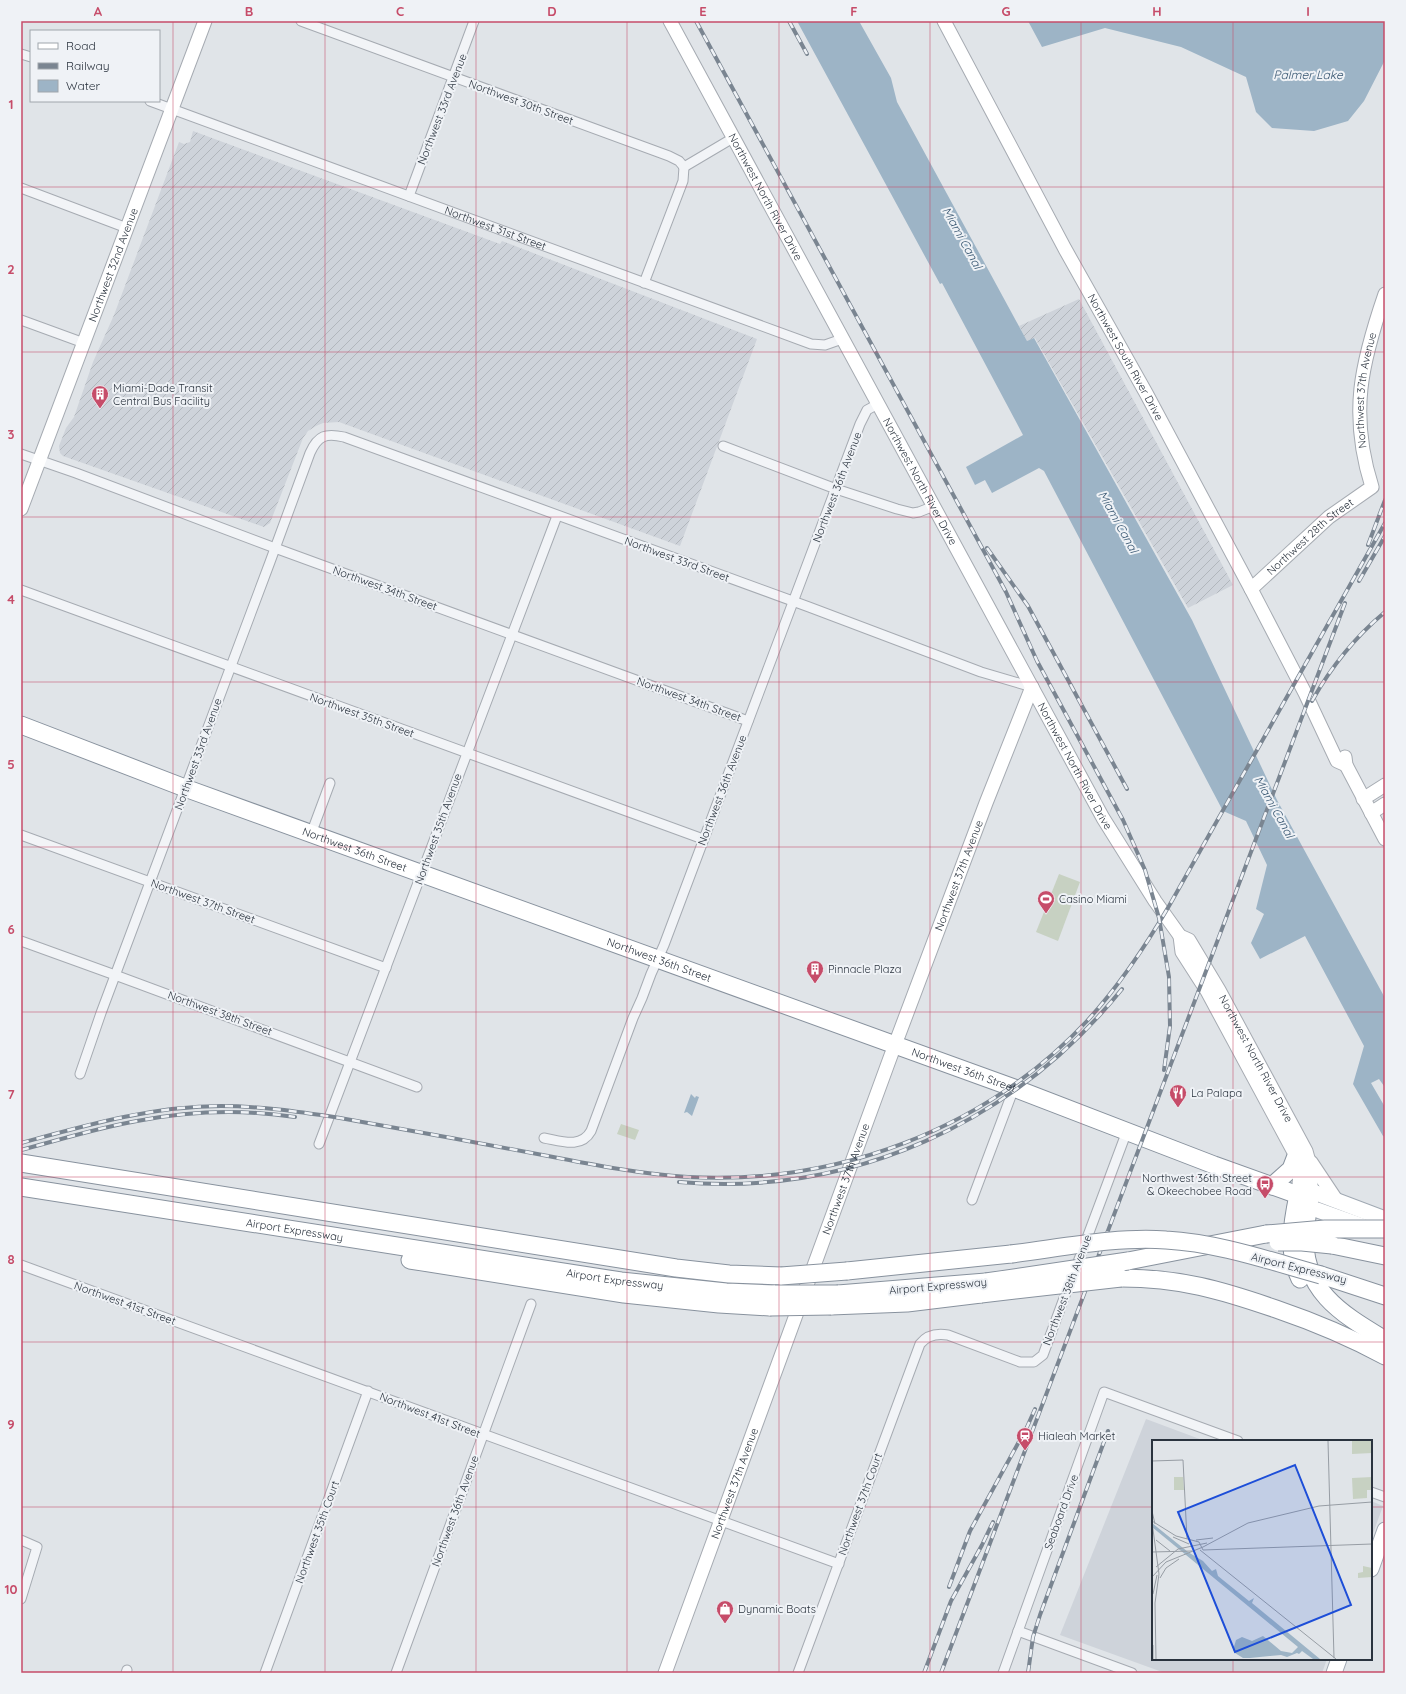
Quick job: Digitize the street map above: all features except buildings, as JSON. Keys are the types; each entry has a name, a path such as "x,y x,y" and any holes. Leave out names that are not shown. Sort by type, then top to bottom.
{"highway":[{"name":"Northwest 36th Street","path":"21,725 185,788 1014,1088 1206,1162 1306,1198"},
{"path":"1272,1186 1302,1158"},
{"name":"Airport Expressway","path":"21,1163 676,1268 729,1274 782,1276 1011,1254 1133,1240 1166,1240 1212,1245 1384,1292"},
{"name":"Airport Expressway","path":"21,1187 621,1281 726,1292 773,1300 835,1300 983,1288 1236,1241 1325,1229 1385,1229"},
{"path":"1306,1198 1305,1246 1309,1268 1315,1282 1328,1300 1340,1311 1385,1340"},
{"path":"1306,1198 1291,1240 1295,1264 1304,1286 1320,1305 1385,1350"},
{"path":"1266,1238 1332,1245 1385,1256"},
{"path":"983,1288 1122,1278 1177,1281 1217,1290 1326,1327 1385,1356"}],"main road":[{"name":"Northwest 36th Street","path":"1306,1198 1337,1201 1385,1219"},
{"name":"Northwest 36th Street","path":"1306,1198 1385,1235"},
{"path":"1372,1566 1385,1530"},
{"path":"1334,1673 1339,1660"}],"street":[{"name":"Northwest 32nd Avenue","path":"21,509 205,21"},
{"name":"Northwest 30th Street","path":"301,21 669,156 679,161 684,167"},
{"name":"Northwest 33rd Avenue","path":"409,196 474,21"},
{"name":"Northwest North River Drive","path":"670,21 1103,818 1142,881 1180,936 1182,952 1262,1083 1302,1158 1300,1173 1306,1198"},
{"name":"Northwest South River Drive","path":"944,21 1065,249 1146,393 1251,589 1306,693 1337,761 1346,765 1385,839"},
{"name":"Northwest 31st Street","path":"153,102 811,344 825,345 842,339"},
{"path":"644,283 683,181 684,167 733,138"},
{"path":"21,188 127,228"},
{"name":"Northwest 37th Avenue","path":"1372,487 1366,467 1362,440 1359,395 1365,357 1385,294"},
{"path":"21,320 84,343"},
{"name":"Northwest 36th Avenue","path":"544,1138 578,1143 586,1139 591,1131 864,417 867,410 878,404"},
{"name":"Northwest 33rd Avenue","path":"80,1074 310,453 314,444 321,437"},
{"name":"Northwest 33rd Street","path":"321,437 344,437 981,672 1032,687"},
{"path":"723,446 836,489 905,512 919,512 934,506"},
{"name":"Northwest 34th Street","path":"21,454 748,721"},
{"name":"Northwest 28th Street","path":"1251,589 1329,517 1372,487"},
{"name":"Northwest 35th Avenue","path":"319,1144 557,516"},
{"name":"Northwest 35th Street","path":"21,590 703,839"},
{"name":"Northwest 37th Avenue","path":"665,1673 895,1045 986,803 1032,687"},
{"path":"311,834 330,783"},
{"path":"1363,799 1385,785"},
{"path":"1371,813 1385,804"},
{"name":"Northwest 37th Street","path":"21,835 386,968"},
{"name":"Northwest 38th Street","path":"21,941 418,1087"},
{"path":"972,1200 1014,1088"},
{"name":"Northwest 38th Avenue","path":"926,1338 935,1334 948,1335 1020,1362 1034,1362 1043,1355 1127,1131"},
{"path":"1302,1158 1318,1170 1328,1189 1337,1201"},
{"name":"Northwest 41st Street","path":"21,1265 838,1564"},
{"name":"Northwest 36th Avenue","path":"396,1673 531,1304"},
{"name":"Northwest 37th Court","path":"798,1673 915,1354 920,1344 926,1338"},
{"name":"Northwest 35th Court","path":"265,1673 368,1391"},
{"name":"Seaboard Drive","path":"1003,1673 1104,1392 1235,1440"},
{"path":"1372,1492 1385,1497"},
{"path":"21,1540 37,1547 21,1599"},
{"path":"1018,1631 1131,1673"}],"shaded area":[{"name":"Miami-Dade Transit Central Bus Facility","path":"193,131 500,244 502,241 757,339 680,546 339,422 323,423 316,426 308,431 303,438 270,523 264,527 63,456 60,453 59,446 66,428 74,417 93,362 114,315 179,142 184,144 190,142"},
{"path":"1079,299 1233,585 1188,608 1035,338 1027,341 1019,326"},
{"path":"1146,1419 1202,1440 1152,1440 1152,1660 1327,1660 1322,1673 1165,1673 1060,1635"},
{"path":"1372,1501 1383,1506 1372,1536"}],"green space":[{"path":"1059,874 1080,882 1058,941 1036,932"},
{"path":"621,1124 639,1130 635,1140 617,1134"}],"water":[{"name":"Miami Canal","path":"797,21 859,21 891,78 897,102 1027,341 1034,338 1192,620 1277,800 1385,998 1385,1085 1384,1086 1379,1079 1371,1083 1385,1107 1385,1137 1353,1084 1364,1046 1305,936 1260,959 1251,943 1264,914 1256,909 1267,865 1246,821 1223,811 1044,471 1039,468 992,493 985,480 975,485 966,467 1023,435 942,283 940,284"},
{"name":"Palmer Lake","path":"1028,21 1385,21 1385,60 1364,101 1348,121 1314,131 1272,128 1256,112 1246,77 1181,47 1105,28 1042,47"},
{"path":"691,1094 695,1098 696,1096 699,1097 692,1116 687,1112 684,1113"}],"railway":[{"path":"696,21 1006,592 1037,661 1123,820 1145,870 1159,918 1169,977 1170,1026 1164,1070"},
{"path":"789,21 807,54"},
{"path":"1368,545 1385,500"},
{"path":"21,1143 95,1123 145,1113 170,1109 221,1106 251,1107 340,1118 583,1163 670,1176 688,1177 743,1177 798,1171 852,1160 905,1143 955,1120 1002,1092 1047,1059 1087,1021 1110,994 1131,966 1169,906 1385,523"},
{"path":"1359,581 1385,536"},
{"path":"987,548 1028,606 1127,789"},
{"path":"941,1673 1345,603"},
{"path":"1312,701 1319,688 1344,653 1385,612"},
{"path":"679,1182 743,1184 806,1177 867,1163 925,1141 980,1113 1032,1078 1079,1036 1122,989"},
{"path":"21,1150 107,1127 176,1115 235,1112 275,1114 295,1117"},
{"path":"949,1587 970,1531 1027,1427 1035,1409"},
{"path":"1028,1673 1033,1637 1040,1615 1108,1431"},
{"path":"924,1673 951,1601 993,1522"}],"place":[{"name":"Miami-Dade Transit Central Bus Facility","path":"100,409"},
{"name":"Casino Miami","path":"1046,914"},
{"name":"Pinnacle Plaza","path":"815,984"},
{"name":"La Palapa","path":"1178,1108"},
{"name":"Northwest 36th Street & Okeechobee Road","path":"1265,1199"},
{"name":"Hialeah Market","path":"1025,1451"},
{"name":"Dynamic Boats","path":"725,1624"}]}
